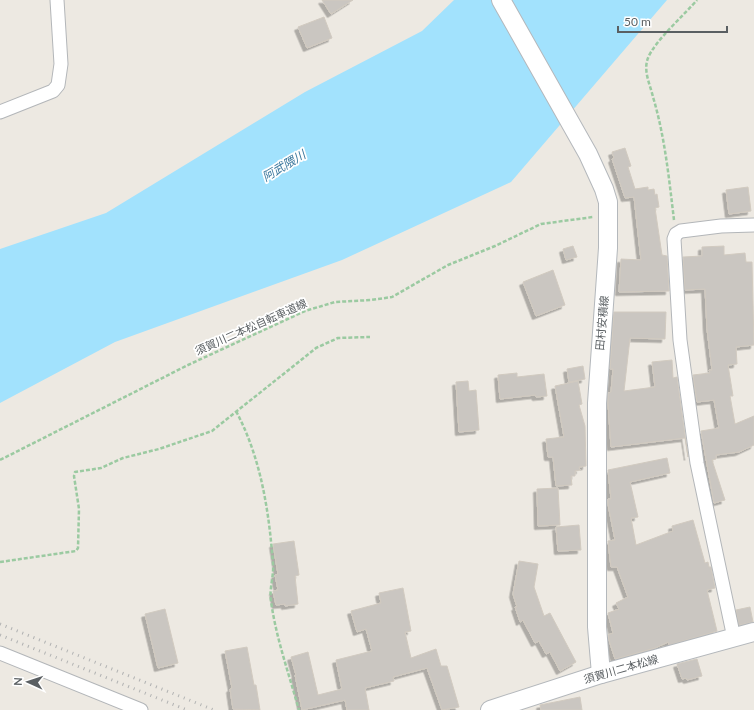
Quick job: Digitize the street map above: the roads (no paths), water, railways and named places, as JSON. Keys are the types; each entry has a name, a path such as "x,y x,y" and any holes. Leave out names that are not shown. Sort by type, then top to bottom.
{"main road":[{"name":"田村安積線","path":"501,0 576,131 604,189 609,214 608,248 596,404 597,627 601,674"},
{"name":"須賀川二本松線","path":"490,710 601,674 754,632"}],"street":[{"path":"0,112 53,91 58,85 61,64 57,0"},
{"path":"734,638 697,463 680,340 674,246 676,234 681,231 720,226 754,226"},
{"path":"0,652 141,710"}],"water":[{"name":"阿武隈川","path":"454,0 667,0 511,182 342,260 115,342 0,403 0,249 106,213 305,92 422,31"}],"railway":[{"path":"0,624 214,710"},
{"path":"0,635 187,710"}]}
